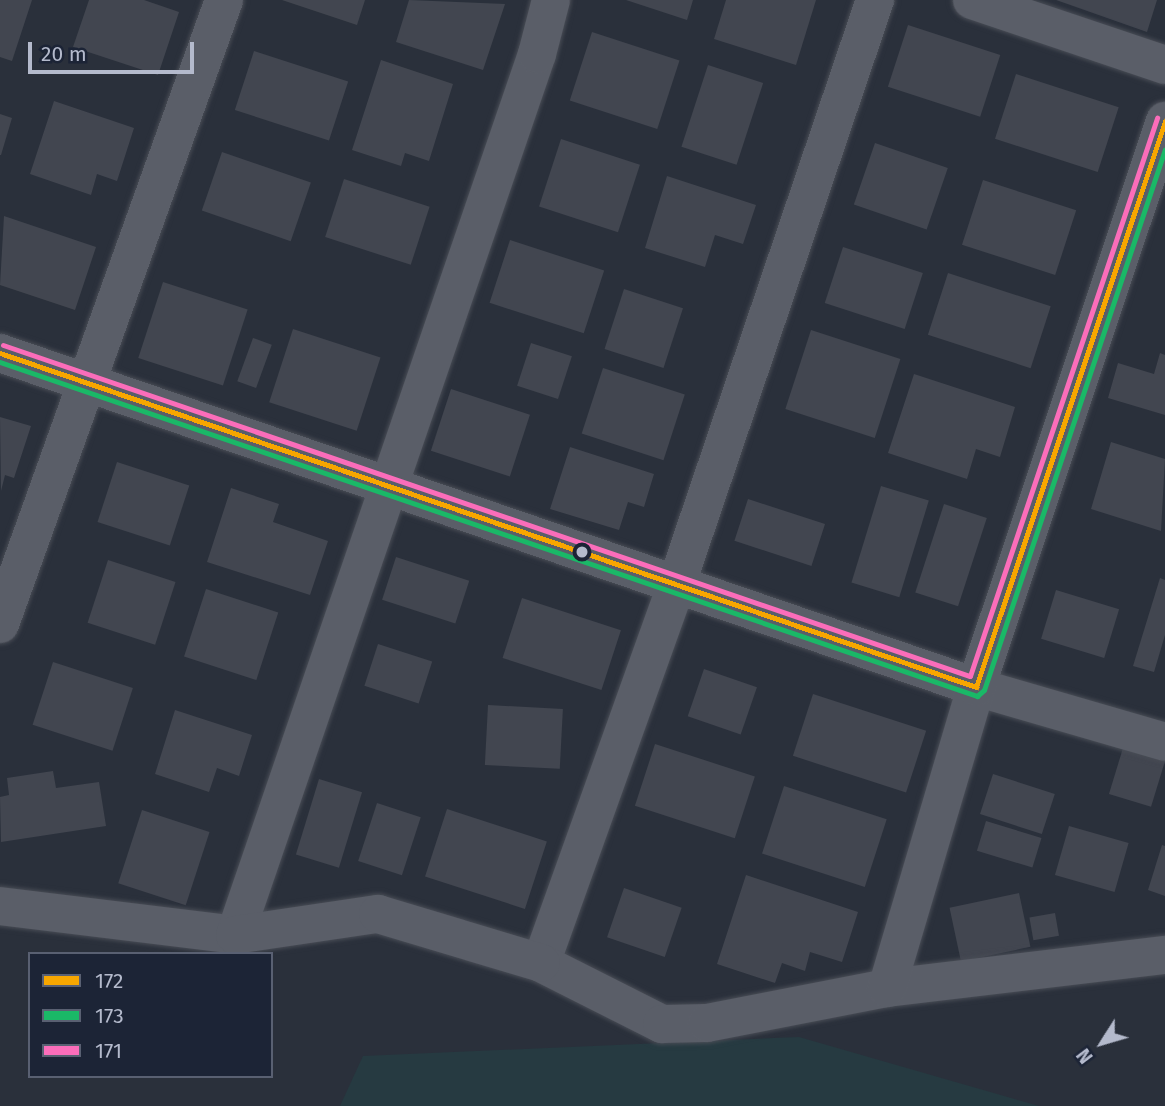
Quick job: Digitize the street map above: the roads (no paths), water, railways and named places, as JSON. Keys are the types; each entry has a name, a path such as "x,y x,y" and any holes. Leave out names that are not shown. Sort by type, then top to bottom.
{"street":[{"path":"0,624 224,0"},
{"path":"235,935 537,54 551,0"},
{"path":"541,962 676,586 875,0"},
{"path":"972,0 1165,65"},
{"path":"887,988 976,687 1165,121"},
{"path":"0,353 976,687 1165,742"},
{"path":"0,906 235,935 378,914 541,962 662,1024 706,1023 887,988 1165,955"}]}
